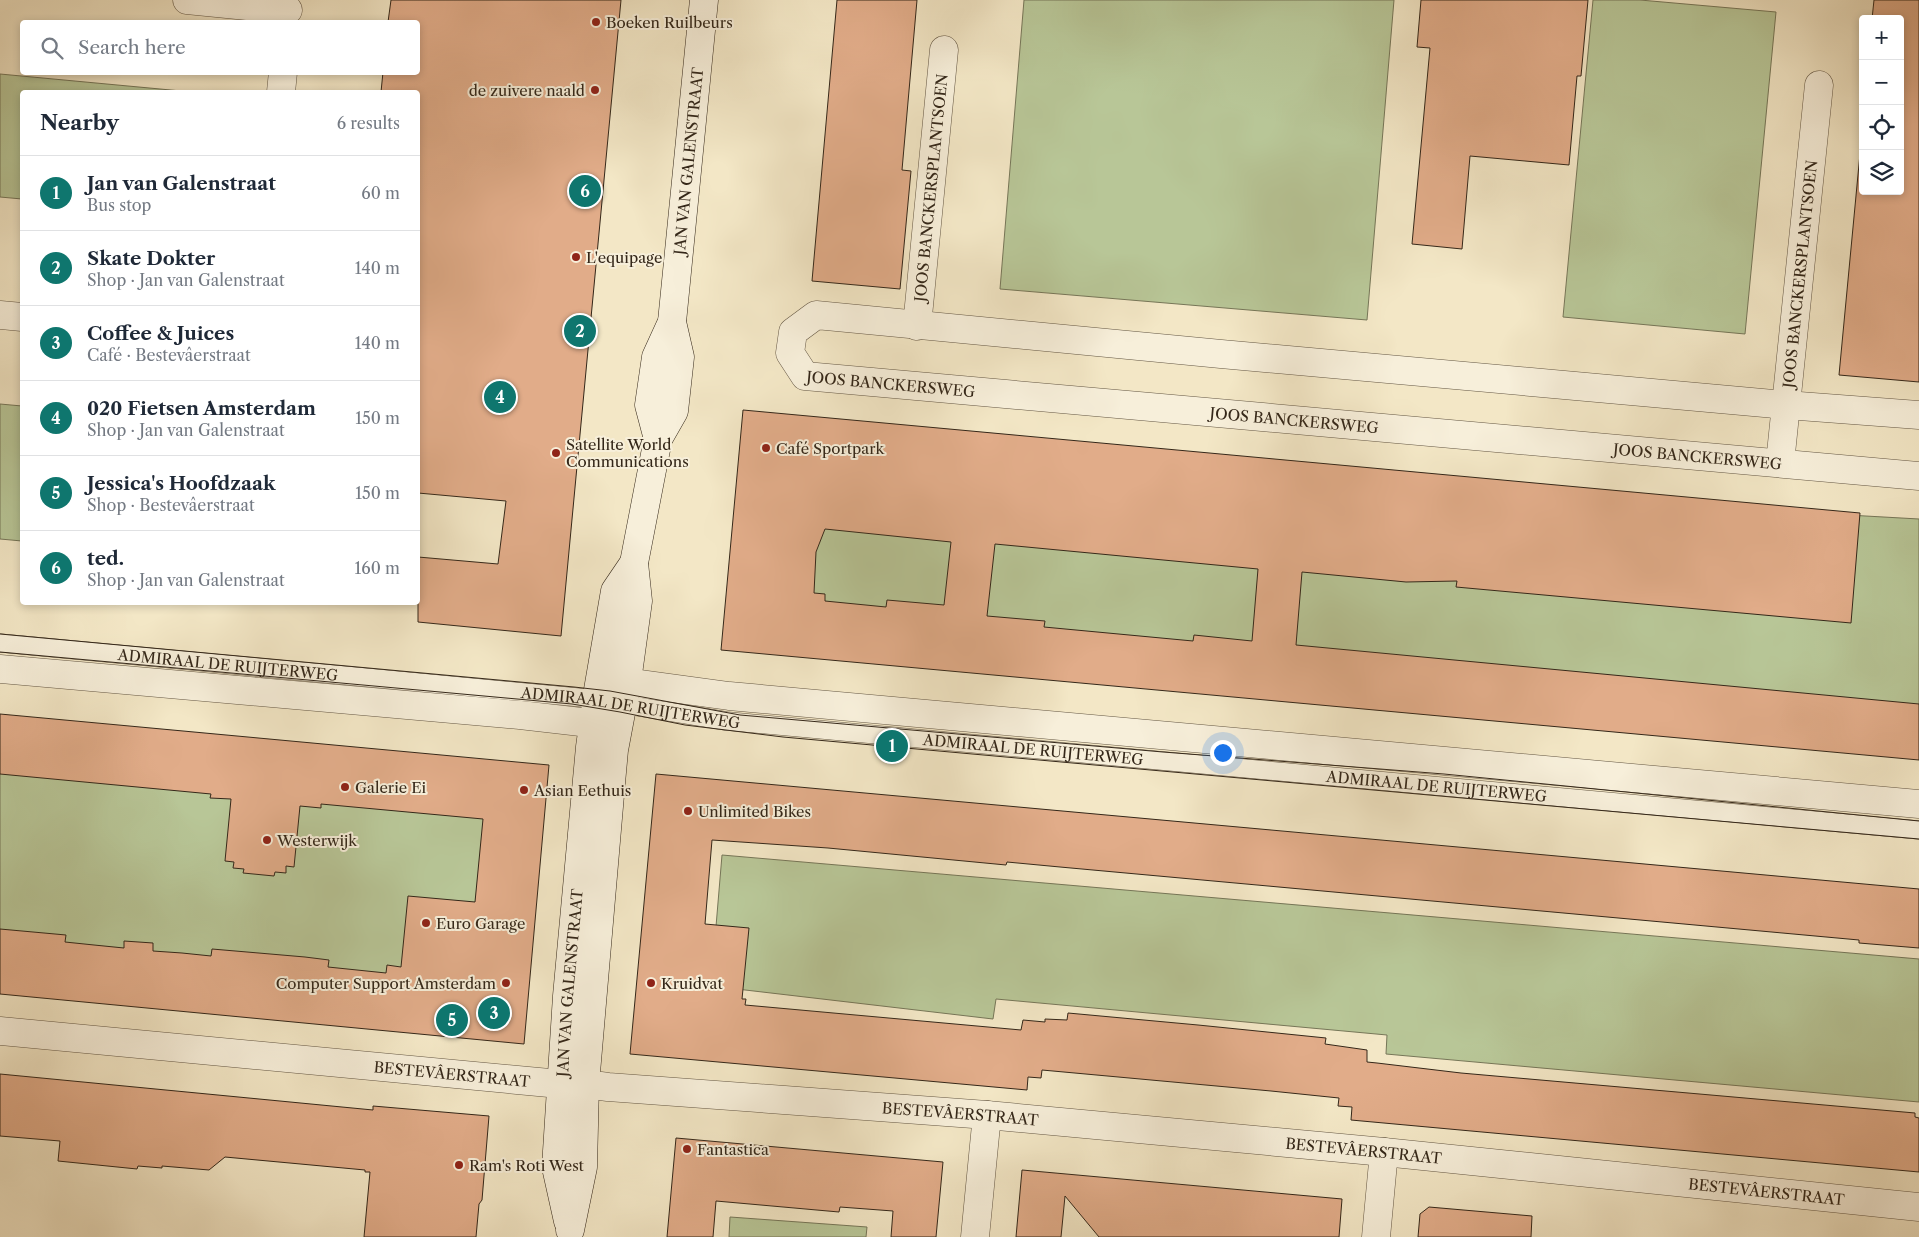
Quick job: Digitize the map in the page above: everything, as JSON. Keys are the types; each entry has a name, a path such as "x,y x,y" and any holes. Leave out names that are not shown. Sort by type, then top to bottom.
{"street":[{"path":"187,0 288,11"},
{"name":"JAN VAN GALENSTRAAT","path":"570,1234 583,1167 573,1084 609,806 609,702 638,601 634,563 658,439 649,405 656,357 672,322 704,0"},
{"name":"JOOS BANCKERSPLANTSOEN","path":"917,326 944,50"},
{"path":"281,90 283,75"},
{"name":"JOOS BANCKERSPLANTSOEN","path":"1780,463 1819,85"},
{"path":"0,315 20,317"},
{"name":"JOOS BANCKERSWEG","path":"1919,415 1786,405 917,326 816,315 793,332 790,352 804,376 1919,476"},
{"name":"ADMIRAAL DE RUIJTERWEG","path":"0,669 609,702 729,696 1919,804"},
{"name":"BESTEVÂERSTRAAT","path":"0,1031 608,1088 987,1115 1384,1152 1919,1207"},
{"path":"975,1237 987,1115"},
{"path":"1376,1237 1384,1152"}],"lane":[{"name":"ADMIRAAL DE RUIJTERWEG","path":"0,643 609,702 735,722 1919,830"}],"green space":[{"path":"1024,0 1394,0 1367,320 1000,289"},
{"path":"1593,0 1640,0 1776,12 1745,334 1563,317"},
{"path":"0,74 171,90 20,90 20,199 0,197"},
{"path":"0,404 20,406 20,541 0,539"},
{"path":"760,454 1919,519 1919,716 730,621"},
{"path":"0,758 487,797 466,994 0,951"},
{"path":"722,855 1919,959 1919,1102 1386,1054 1387,1035 996,999 993,1019 711,986"},
{"path":"730,1217 867,1227 866,1237 729,1237"}],"building":[{"path":"391,0 621,0 561,636 418,622 420,557 498,564 506,501 420,493 420,90 381,90 383,75 420,75 420,20 388,20"},
{"path":"837,0 917,0 902,170 911,171 900,289 812,281"},
{"path":"1421,0 1588,0 1581,76 1577,76 1569,165 1470,156 1462,249 1412,244 1430,48 1417,47"},
{"path":"1874,0 1919,0 1919,382 1839,375 1859,164 1859,195 1904,195 1904,15 1872,15"},
{"path":"743,410 1860,513 1851,623 1456,587 1457,581 1406,582 1302,572 1296,645 1919,704 1919,760 721,650","holes":["825,529 951,542 944,605 887,600 886,607 825,601 825,594 814,593 816,552","995,544 1258,569 1252,641 1194,635 1193,641 1044,627 1045,621 987,616"]},
{"path":"0,714 549,765 524,1044 0,994 0,929 66,935 65,942 124,948 124,941 153,943 153,951 211,956 212,949 305,957 329,960 328,967 386,973 387,965 401,967 408,896 475,902 483,819 321,804 321,808 300,806 294,867 286,866 286,873 275,872 274,876 243,873 244,869 233,868 234,862 225,861 231,799 210,798 211,794 0,774"},
{"path":"656,774 1919,889 1919,948 1859,943 1859,940 1007,862 1006,865 828,848 712,840 705,924 749,928 742,999 746,999 745,1005 1021,1030 1023,1020 1045,1022 1045,1019 1067,1020 1068,1013 1198,1025 1326,1038 1325,1044 1367,1050 1367,1062 1461,1073 1915,1113 1915,1117 1919,1118 1919,1172 1351,1120 1352,1107 1338,1106 1339,1098 1042,1070 1041,1078 1028,1077 1027,1090 630,1054"},
{"path":"0,1074 373,1110 373,1106 489,1116 482,1200 479,1204 476,1237 364,1237 370,1172 365,1172 365,1170 225,1157 209,1170 162,1166 162,1168 138,1166 137,1169 58,1161 60,1141 0,1136"},
{"path":"676,1138 943,1162 936,1237 891,1237 893,1211 840,1207 839,1212 716,1201 713,1237 667,1237"},
{"path":"1022,1170 1342,1199 1339,1237 1099,1237 1065,1196 1061,1237 1016,1237"},
{"path":"1429,1207 1532,1216 1531,1237 1418,1237 1420,1214"}],"tram line":[{"path":"0,634 574,687 610,691 740,715 1163,752 1444,774 1919,821"},
{"path":"0,652 572,704 685,725 783,737 1919,839"}],"place":[{"name":"Boeken Ruilbeurs","path":"596,22"},
{"name":"de zuivere naald","path":"595,90"},
{"name":"ted.","path":"585,191"},
{"name":"L'equipage","path":"576,257"},
{"name":"Skate Dokter","path":"580,331"},
{"name":"020 Fietsen Amsterdam","path":"500,397"},
{"name":"Café Sportpark","path":"766,448"},
{"name":"Satellite World Communications","path":"556,453"},
{"name":"Jan van Galenstraat","path":"892,746"},
{"name":"Galerie Ei","path":"345,787"},
{"name":"Asian Eethuis","path":"524,790"},
{"name":"Unlimited Bikes","path":"688,811"},
{"name":"Westerwijk","path":"267,840"},
{"name":"Euro Garage","path":"426,923"},
{"name":"Computer Support Amsterdam","path":"506,983"},
{"name":"Kruidvat","path":"651,983"},
{"name":"Coffee & Juices","path":"494,1013"},
{"name":"Jessica's Hoofdzaak","path":"452,1020"},
{"name":"Fantastica","path":"687,1149"},
{"name":"Ram's Roti West","path":"459,1165"}]}
